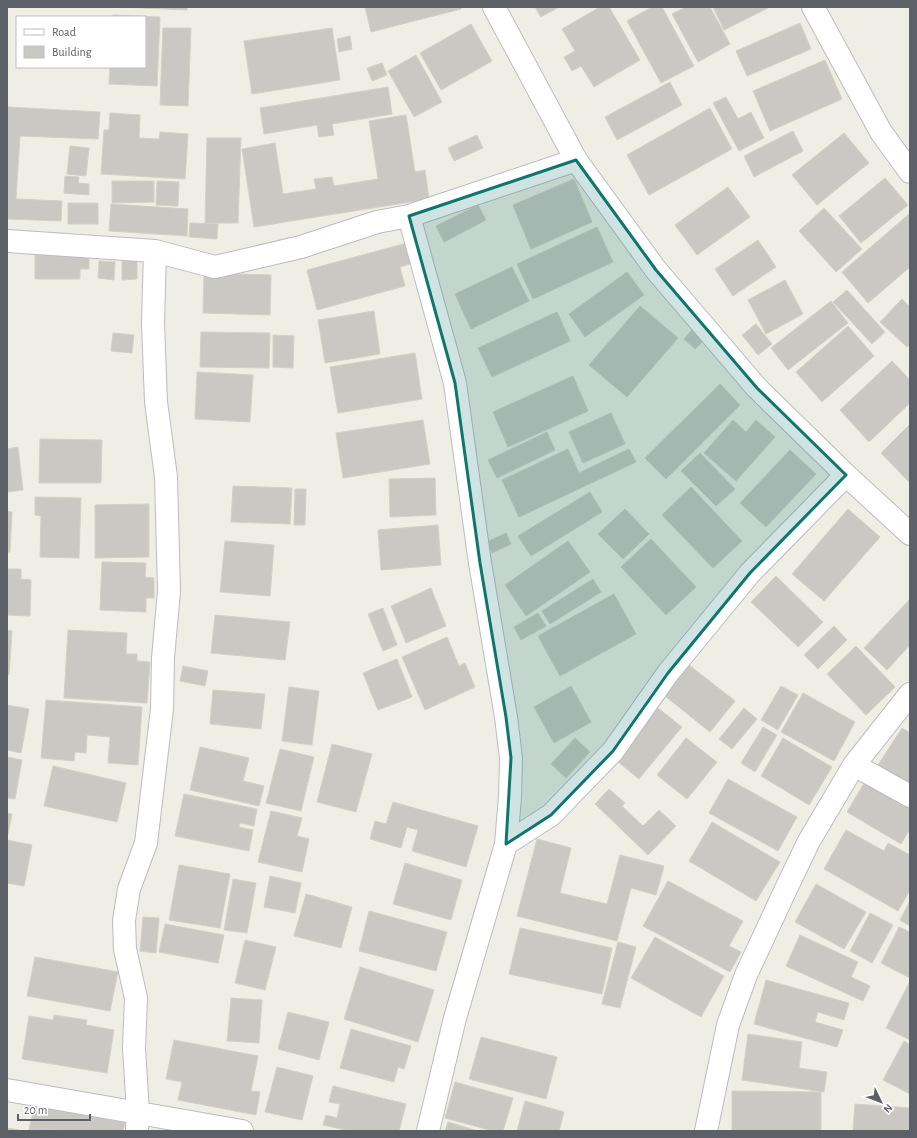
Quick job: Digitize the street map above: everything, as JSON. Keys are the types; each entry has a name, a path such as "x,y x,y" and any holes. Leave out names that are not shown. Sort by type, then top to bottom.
{"street":[{"path":"494,7 576,160 661,276 757,388 846,475 910,534"},
{"path":"813,7 881,132 910,172"},
{"path":"7,241 155,251 215,267 301,247 377,222 409,216 576,160"},
{"path":"409,216 455,383 480,563 506,717 511,758 510,797 506,844 455,1018 428,1131"},
{"path":"138,1122 134,1048 136,998 125,949 124,920 129,889 146,843 162,709 162,658 169,591 166,477 155,386 153,323 155,251"},
{"path":"506,844 551,815 613,751 668,673 750,573 846,475"},
{"path":"706,1131 728,1025 746,975 785,891 809,841 854,765 910,694"},
{"path":"854,765 910,796"},
{"path":"7,1090 138,1122 242,1131"}],"highlighted area":[{"path":"576,160 656,270 757,388 846,475 750,573 668,673 613,751 551,815 506,844 511,758 506,717 480,563 455,383 409,216"}],"building":[{"path":"120,7 187,7 187,10"},
{"path":"365,7 461,7 461,9 371,32"},
{"path":"535,7 559,7 541,17"},
{"path":"600,7 609,7 640,60 594,87 581,66 572,71 564,57 575,51 562,29"},
{"path":"652,7 662,7 694,66 661,83 627,21"},
{"path":"686,7 710,7 730,44 698,62 672,14"},
{"path":"713,7 770,7 724,30"},
{"path":"113,15 136,16 112,16"},
{"path":"146,16 160,17 157,86 109,84 110,68 146,68"},
{"path":"800,23 811,49 747,76 736,51"},
{"path":"471,24 492,61 441,90 420,53"},
{"path":"163,28 191,28 188,106 160,105"},
{"path":"332,28 340,80 252,94 244,41"},
{"path":"350,36 352,49 339,52 337,39"},
{"path":"416,55 442,102 414,117 388,71"},
{"path":"825,60 842,99 770,131 753,91"},
{"path":"382,63 387,75 372,81 367,68"},
{"path":"670,82 682,105 617,140 605,117"},
{"path":"388,87 392,114 332,124 334,135 319,137 317,125 264,134 260,108"},
{"path":"726,97 738,119 751,112 764,138 739,151 713,103"},
{"path":"7,107 100,112 98,139 20,136 16,199 62,201 61,221 7,219"},
{"path":"710,108 732,149 649,195 627,155"},
{"path":"110,113 140,115 139,138 159,139 160,132 188,134 185,179 101,174 104,130 109,130"},
{"path":"406,115 415,172 425,170 429,199 254,227 242,149 275,143 283,194 316,189 314,179 332,177 334,186 378,179 369,121"},
{"path":"793,131 803,151 754,177 744,156"},
{"path":"844,133 869,163 817,205 792,175"},
{"path":"477,135 483,148 454,161 448,148"},
{"path":"207,138 241,138 238,223 205,223"},
{"path":"70,146 89,148 86,176 67,174"},
{"path":"65,176 79,177 78,183 89,184 89,195 64,193"},
{"path":"885,178 908,205 861,243 839,216"},
{"path":"574,179 592,222 531,249 513,205"},
{"path":"112,181 154,181 154,202 112,203"},
{"path":"157,181 179,182 178,206 156,205"},
{"path":"728,187 750,217 697,255 675,225"},
{"path":"68,203 98,203 98,224 68,224"},
{"path":"111,204 188,209 187,236 109,231"},
{"path":"478,205 486,220 444,242 436,226"},
{"path":"824,208 862,249 836,272 799,231"},
{"path":"909,214 910,267 868,303 842,272"},
{"path":"190,223 218,224 217,239 189,237"},
{"path":"597,227 613,262 533,299 517,264"},
{"path":"758,240 776,267 733,296 715,269"},
{"path":"407,243 413,263 400,267 405,286 317,310 307,270"},
{"path":"35,255 89,256 89,269 80,269 80,279 35,279"},
{"path":"99,261 115,262 114,280 98,278"},
{"path":"122,261 137,261 137,279 122,280"},
{"path":"512,267 529,301 471,329 455,294"},
{"path":"627,272 644,295 585,337 569,314"},
{"path":"204,273 271,275 270,315 203,313"},
{"path":"785,280 803,314 766,334 748,300"},
{"path":"847,290 885,332 872,344 833,302"},
{"path":"902,299 910,307 910,344 907,347 880,322"},
{"path":"831,301 848,323 788,370 771,348"},
{"path":"640,306 678,338 627,397 589,365"},
{"path":"374,311 380,354 325,363 318,320"},
{"path":"557,312 570,341 492,377 478,348"},
{"path":"756,324 772,344 758,355 742,335"},
{"path":"848,326 874,356 822,402 796,372"},
{"path":"693,329 704,340 695,349 684,339"},
{"path":"201,332 270,333 269,368 200,367"},
{"path":"113,333 134,335 132,353 111,351"},
{"path":"273,335 294,336 293,368 273,367"},
{"path":"415,353 422,399 338,413 330,367"},
{"path":"892,361 910,380 910,403 869,442 840,410"},
{"path":"197,372 253,375 250,422 195,419"},
{"path":"573,376 588,411 508,447 493,412"},
{"path":"720,384 740,405 666,479 645,458"},
{"path":"611,413 625,444 583,463 569,432"},
{"path":"423,420 430,464 343,478 336,433"},
{"path":"733,420 746,432 756,420 775,437 736,481 704,453"},
{"path":"910,424 910,483 881,453"},
{"path":"547,432 555,450 497,478 488,460"},
{"path":"40,439 102,440 101,483 39,483"},
{"path":"18,447 23,490 7,492 7,449"},
{"path":"568,449 579,473 629,449 636,462 519,517 502,480"},
{"path":"790,450 816,474 766,527 740,503"},
{"path":"700,453 735,489 716,506 681,471"},
{"path":"435,478 436,515 390,517 389,479"},
{"path":"233,486 292,488 290,524 231,522"},
{"path":"691,487 742,541 713,568 662,515"},
{"path":"295,489 306,489 305,525 294,525"},
{"path":"590,492 602,512 531,556 518,536"},
{"path":"35,497 81,498 79,558 40,557 41,516 35,515"},
{"path":"149,504 149,557 95,558 95,505"},
{"path":"625,509 649,534 623,559 598,534"},
{"path":"848,509 880,537 824,601 792,574"},
{"path":"7,511 12,512 10,552 7,552"},
{"path":"438,525 441,565 381,570 378,530"},
{"path":"506,533 511,544 492,553 487,542"},
{"path":"651,539 696,587 666,615 621,567"},
{"path":"225,541 274,545 270,596 220,592"},
{"path":"568,541 590,572 526,616 505,585"},
{"path":"102,562 146,563 145,577 154,578 154,598 146,598 146,612 100,610"},
{"path":"7,569 21,569 21,579 31,580 30,616 7,615"},
{"path":"776,576 823,622 798,647 751,602"},
{"path":"593,579 601,592 550,624 542,611"},
{"path":"431,588 446,626 406,643 391,606"},
{"path":"614,594 636,634 560,676 538,636"},
{"path":"910,599 910,645 887,670 864,648"},
{"path":"383,608 397,645 383,651 368,614"},
{"path":"538,613 546,626 521,640 514,627"},
{"path":"215,615 290,622 285,660 211,653"},
{"path":"834,626 847,640 818,669 804,655"},
{"path":"7,630 12,631 9,675 7,674"},
{"path":"68,630 127,633 126,654 137,654 137,661 150,662 147,703 64,698"},
{"path":"447,637 459,666 465,663 475,687 425,710 402,657"},
{"path":"856,646 895,687 866,715 827,674"},
{"path":"397,659 412,697 378,710 363,673"},
{"path":"689,665 735,701 710,732 665,696"},
{"path":"183,666 208,671 205,686 180,681"},
{"path":"571,686 591,722 554,743 534,707"},
{"path":"781,686 798,695 778,730 761,720"},
{"path":"289,687 319,691 312,745 282,741"},
{"path":"213,690 265,694 261,729 210,724"},
{"path":"803,693 855,722 834,761 781,732"},
{"path":"46,700 142,707 138,765 108,763 110,737 87,735 86,753 75,752 74,761 41,758"},
{"path":"7,705 29,709 21,753 7,750"},
{"path":"654,705 682,727 639,779 612,757"},
{"path":"744,708 757,719 732,749 719,739"},
{"path":"763,727 777,735 755,772 741,763"},
{"path":"902,728 910,733 910,785 878,765"},
{"path":"575,738 590,752 566,778 551,764"},
{"path":"686,738 717,762 687,799 657,775"},
{"path":"783,738 832,767 809,805 761,776"},
{"path":"332,744 372,754 356,812 317,802"},
{"path":"200,747 249,758 243,781 264,786 259,806 190,790"},
{"path":"280,749 314,757 301,811 266,803"},
{"path":"7,757 22,760 15,799 7,798"},
{"path":"53,766 126,783 117,822 44,806"},
{"path":"728,779 797,817 778,851 709,813"},
{"path":"866,780 910,806 910,829 901,844 847,812"},
{"path":"609,789 625,803 622,806 643,826 659,810 676,826 648,855 595,804"},
{"path":"184,794 257,809 254,826 240,823 239,827 253,830 249,851 175,836"},
{"path":"393,802 478,826 466,867 412,851 418,830 407,827 401,848 370,839 375,821 386,824"},
{"path":"271,811 302,818 297,836 309,839 302,872 258,862"},
{"path":"7,813 12,814 8,834 7,834"},
{"path":"712,822 780,862 756,901 689,861"},
{"path":"846,830 884,851 888,843 910,855 910,890 898,911 824,869"},
{"path":"537,839 571,848 560,893 607,904 620,855 664,866 656,895 631,888 617,941 517,916"},
{"path":"7,840 32,845 24,886 7,883"},
{"path":"405,863 462,880 451,920 393,904"},
{"path":"179,865 230,874 220,928 169,920"},
{"path":"270,876 301,883 295,913 264,907"},
{"path":"233,879 256,883 247,933 224,930"},
{"path":"668,881 743,921 729,946 741,952 730,972 643,926"},
{"path":"816,884 866,912 844,949 795,922"},
{"path":"306,894 352,907 341,948 294,936"},
{"path":"910,901 910,926 900,920"},
{"path":"369,911 447,932 436,971 359,951"},
{"path":"870,913 893,925 872,963 850,951"},
{"path":"143,917 159,918 156,953 140,951"},
{"path":"165,924 224,935 218,963 159,952"},
{"path":"899,927 910,932 910,978 881,963"},
{"path":"520,928 612,948 602,994 509,974"},
{"path":"800,935 858,962 851,977 870,986 863,1001 786,966"},
{"path":"655,937 724,976 701,1017 631,978"},
{"path":"245,940 276,947 265,990 235,983"},
{"path":"618,942 636,947 620,1008 602,1004"},
{"path":"35,957 118,972 110,1011 27,996"},
{"path":"360,967 434,990 418,1042 344,1019"},
{"path":"766,980 849,1003 844,1020 818,1012 815,1022 843,1030 837,1047 754,1024"},
{"path":"909,983 910,984 910,1040 886,1028"},
{"path":"231,998 262,1000 259,1043 227,1041"},
{"path":"288,1012 329,1022 319,1060 278,1049"},
{"path":"54,1015 87,1020 86,1025 114,1030 107,1073 22,1059 29,1016 53,1020"},
{"path":"351,1029 411,1046 404,1069 398,1067 394,1082 340,1068"},
{"path":"748,1034 802,1042 799,1068 827,1072 824,1092 742,1080"},
{"path":"481,1037 557,1057 546,1099 469,1079"},
{"path":"174,1040 258,1056 251,1091 260,1092 256,1115 178,1100 182,1082 166,1079"},
{"path":"904,1041 910,1045 910,1094 883,1080"},
{"path":"277,1067 313,1076 302,1120 265,1112"},
{"path":"455,1082 513,1098 503,1131 493,1131 445,1118"},
{"path":"333,1086 406,1104 399,1131 350,1131 323,1125 326,1115 337,1118 340,1104 329,1102"},
{"path":"732,1091 821,1092 821,1131 732,1131"},
{"path":"525,1101 564,1112 559,1131 517,1131"},
{"path":"35,1104 125,1123 123,1131 29,1130"},
{"path":"855,1104 910,1108 910,1131 853,1131"},
{"path":"448,1122 478,1131 445,1131"},
{"path":"7,1128 19,1130 19,1131 7,1131"}]}
